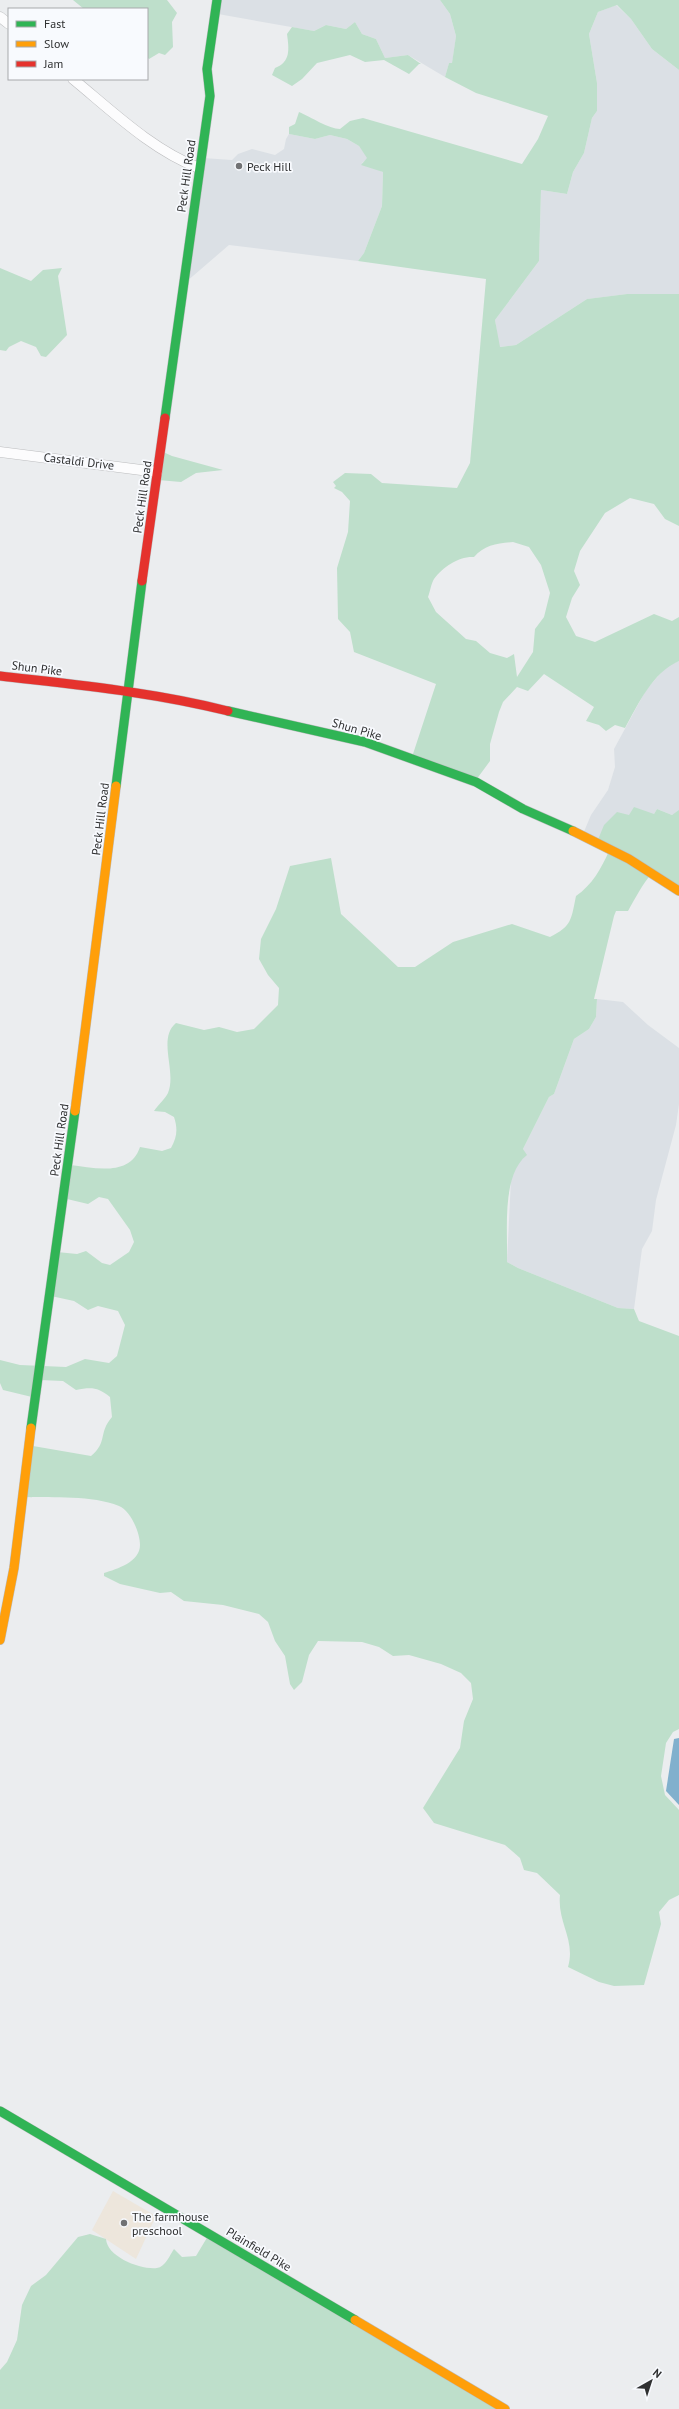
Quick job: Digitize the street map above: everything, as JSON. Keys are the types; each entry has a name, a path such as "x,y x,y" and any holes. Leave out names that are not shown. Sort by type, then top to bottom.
{"street":[{"name":"Peck Hill Road","path":"0,1640 14,1568 41,1350 89,1010 127,691 210,96 207,69 217,0"},
{"path":"0,17 8,23"},
{"path":"74,80 127,124 175,159 200,168"},
{"name":"Castaldi Drive","path":"0,452 157,472"},
{"name":"Shun Pike","path":"0,676 127,691 192,702 265,721 311,729 365,742 468,779 523,809 575,832 629,859 679,891"},
{"name":"Plainfield Pike","path":"0,2111 96,2166 505,2409"}],"shaded area":[{"path":"218,0 440,0 450,14 456,36 452,64 449,63 445,77 408,55 385,58 376,39 362,34 355,22 346,29 326,25 314,31 218,14"},
{"path":"616,5 631,19 652,49 679,70 679,294 627,294 587,299 516,345 499,347 495,320 539,261 541,190 567,194 573,172 584,153 592,118 597,111 597,83 589,34 598,12"},
{"path":"289,134 315,139 330,135 347,139 359,146 368,158 362,163 383,172 382,206 364,253 358,261 229,245 186,282 203,158 232,160 238,154 252,149 275,155 284,149 286,139"},
{"path":"679,661 679,811 672,815 657,809 654,814 629,816 597,842 583,834 591,815 608,790 615,767 614,749 646,690 667,666"},
{"path":"597,999 623,1002 648,1025 679,1048 679,1104 676,1125 656,1200 652,1231 642,1249 634,1309 618,1308 518,1268 507,1262 511,1179 519,1160 526,1155 523,1149 549,1097 554,1094 574,1039 589,1029 596,1017"},
{"name":"The farmhouse preschool","path":"113,2191 156,2216 136,2259 92,2230"}],"green space":[{"path":"73,0 167,0 177,13 172,22 173,47 165,55 159,53 149,59 148,58 148,8 83,8"},
{"path":"440,0 679,0 679,70 652,49 631,19 617,5 598,12 589,34 597,83 597,111 592,118 584,153 573,172 567,194 541,190 539,261 495,320 500,347 516,345 587,299 627,294 679,294 679,526 665,519 654,504 630,498 605,513 580,551 574,571 580,585 572,598 566,617 576,636 595,642 654,614 672,621 679,617 679,661 661,673 654,681 641,699 625,728 615,725 606,731 599,725 586,721 594,707 544,674 528,691 517,687 503,702 490,744 490,761 476,780 412,757 436,684 354,652 350,632 338,619 337,568 348,532 350,501 342,492 334,488 336,486 333,482 345,473 371,474 382,483 457,488 470,463 486,279 358,261 364,253 382,206 383,172 361,165 367,158 359,146 347,139 330,135 315,139 289,134 289,127 295,124 299,112 325,125 340,129 350,121 363,118 522,164 538,139 548,116 476,93 445,77 449,63 452,63 456,36 450,14","holes":["513,542 529,547 541,565 550,593 544,617 535,629 533,652 517,677 514,654 507,658 490,653 476,641 466,639 436,612 428,597 434,579 442,570 457,560 474,557 487,547 497,544"]},
{"path":"355,22 362,34 376,39 385,58 408,55 421,64 419,64 409,74 384,60 365,62 350,55 317,63 302,79 292,86 272,75 275,68 286,59 288,54 287,34 292,27 314,31 326,25 346,29"},
{"path":"0,268 31,281 43,270 62,268 58,276 67,335 46,357 41,356 36,347 21,341 9,347 6,351 0,350"},
{"path":"161,451 172,456 223,470 196,473 181,482 158,480"},
{"path":"634,807 654,814 657,809 672,815 679,810 679,891 652,873 628,911 616,911 594,999 597,999 596,1017 589,1029 574,1039 554,1094 549,1097 523,1149 527,1155 519,1164 513,1176 507,1220 507,1262 518,1268 618,1308 634,1309 639,1321 679,1336 679,1729 673,1732 666,1743 661,1776 665,1795 679,1810 679,1895 669,1900 659,1912 661,1924 644,1985 614,1986 599,1982 568,1967 570,1948 561,1914 560,1895 537,1873 524,1870 520,1858 505,1845 434,1823 423,1808 460,1748 464,1721 473,1699 471,1683 461,1673 441,1664 409,1655 393,1656 379,1647 362,1642 318,1641 309,1655 302,1682 294,1690 290,1684 285,1656 275,1641 268,1622 259,1614 223,1605 184,1601 171,1592 160,1593 120,1584 104,1576 104,1573 127,1564 139,1551 140,1540 134,1523 131,1517 123,1509 108,1502 97,1500 25,1497 33,1446 91,1456 99,1446 105,1428 112,1417 110,1397 102,1391 94,1389 86,1388 76,1390 63,1381 40,1380 32,1397 3,1390 0,1383 0,1360 20,1365 66,1367 85,1359 109,1363 117,1356 125,1325 118,1311 98,1306 88,1310 74,1301 51,1296 57,1252 77,1254 86,1251 102,1263 110,1265 129,1252 134,1242 130,1230 108,1199 99,1197 88,1204 67,1199 70,1165 100,1169 120,1167 135,1157 140,1147 162,1151 171,1148 175,1140 176,1133 174,1117 165,1112 154,1111 168,1093 170,1075 167,1046 171,1030 176,1023 204,1030 219,1027 237,1032 254,1029 278,1005 279,988 268,975 259,959 261,939 276,909 290,866 331,858 341,914 398,967 415,967 453,942 512,924 550,937 563,929 567,926 571,917 576,896 587,887 596,876 609,851 597,842 604,825 617,812 629,815"},
{"path":"90,2234 106,2239 112,2251 118,2257 142,2267 150,2268 160,2267 167,2260 174,2249 182,2257 196,2256 208,2236 500,2409 0,2409 0,2370 7,2362 17,2340 22,2305 31,2286 46,2275 78,2237"}],"water":[{"path":"679,1738 679,1805 666,1791 674,1739"}],"traffic: fast":[{"path":"165,418 210,96 207,69 217,0"},
{"path":"116,786 142,581"},
{"path":"228,711 365,742 476,782 523,809 573,831"},
{"path":"31,1428 75,1111"},
{"path":"0,2111 355,2320"}],"traffic: slow":[{"path":"75,1111 116,786"},
{"path":"573,831 629,859 679,891"},
{"path":"0,1640 14,1568 31,1428"},
{"path":"355,2320 505,2409"}],"traffic: jam":[{"path":"142,581 165,418"},
{"path":"0,676 143,694 200,704 228,711"}],"place":[{"name":"Peck Hill","path":"239,166"},
{"name":"The farmhouse preschool","path":"124,2223"}]}
